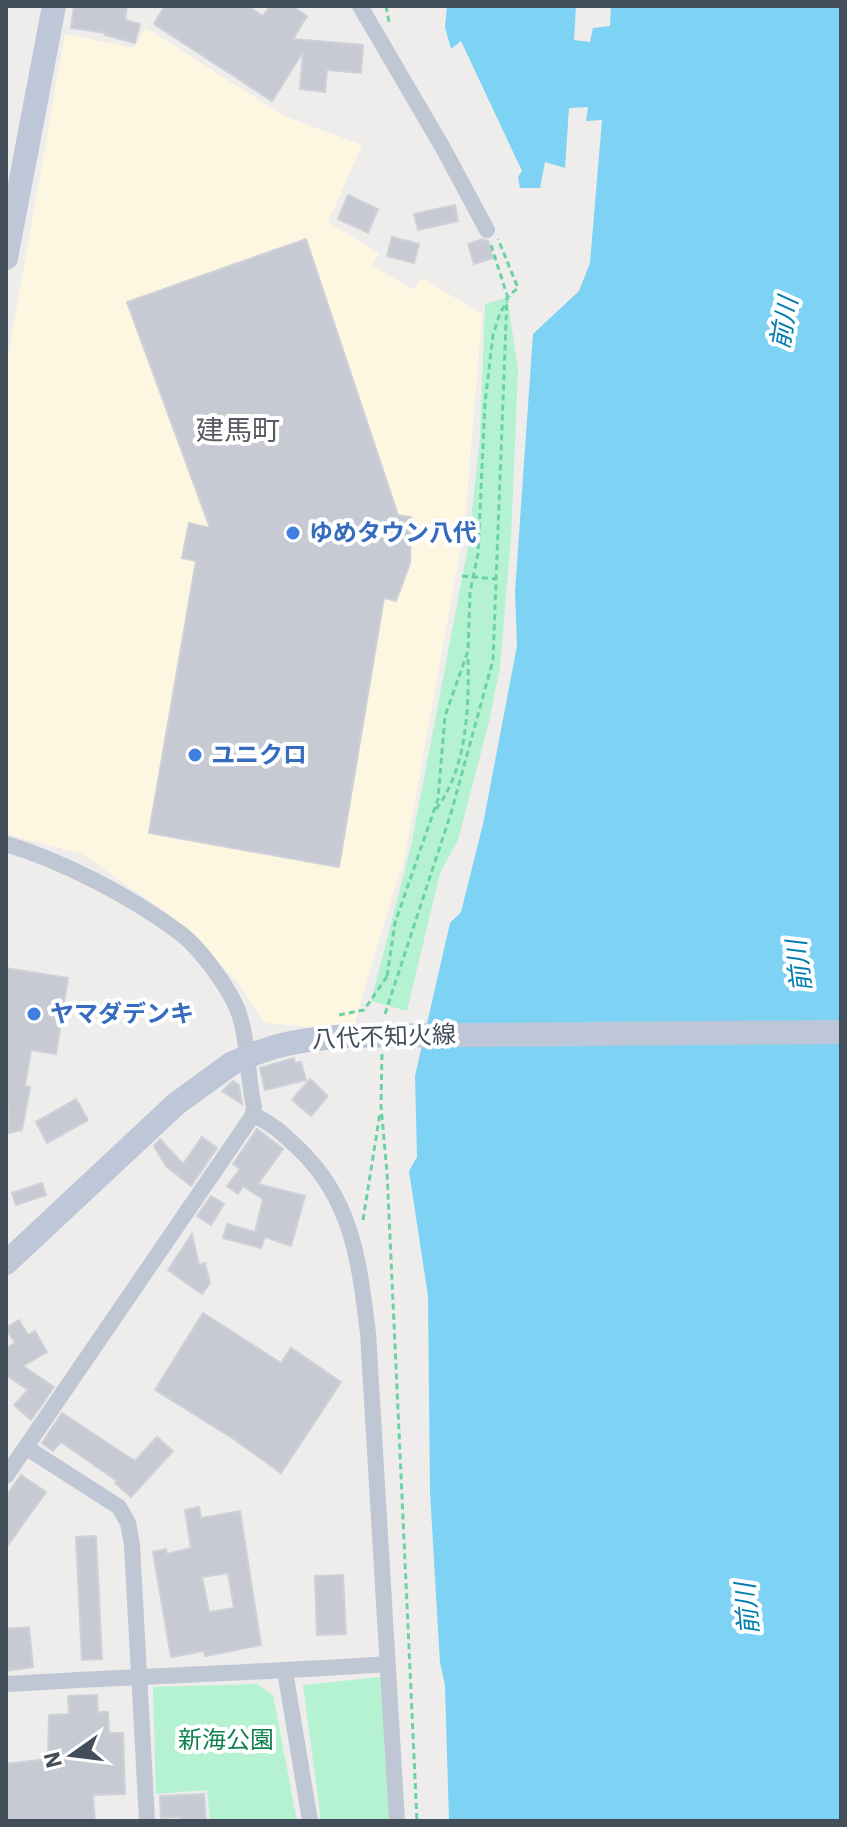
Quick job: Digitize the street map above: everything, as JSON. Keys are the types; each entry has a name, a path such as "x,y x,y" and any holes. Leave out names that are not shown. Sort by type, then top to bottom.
{"main road":[{"path":"6,200 40,6"},
{"path":"6,258 54,6"},
{"name":"八代不知火線","path":"6,1263 176,1104 231,1064 256,1052 295,1040 345,1036 841,1032"}],"street":[{"path":"360,6 487,230"},
{"path":"6,844 40,854 97,882 182,934 219,977 240,1014 254,1107 253,1115 6,1476"},
{"path":"253,1115 271,1123 313,1162 344,1209 358,1259 368,1333 397,1821"},
{"path":"27,1448 119,1507 128,1523 132,1545 147,1821"},
{"path":"6,1684 387,1664"},
{"path":"285,1671 310,1821"}],"path":[{"path":"386,1014 451,813 493,660 507,300 487,230"},
{"path":"435,810 446,795 462,749 469,683 470,592 478,554 485,403 493,335 500,313 518,288"},
{"path":"462,576 497,579"},
{"path":"336,1016 364,1010 388,975 395,923 438,799 445,716 468,651"},
{"path":"383,1043 381,1106 417,1821"},
{"path":"358,1259 381,1106"}],"shaded area":[{"path":"146,28 284,116 362,145 328,222 379,253 372,265 413,290 422,278 482,314 465,524 403,867 352,1031 265,1023 237,981 164,911 82,854 6,834 6,368 65,34 133,48"}],"green space":[{"path":"512,296 508,302 518,370 511,537 500,667 458,840 440,873 407,1011 371,1001 411,846 468,547 480,438 485,304"},
{"path":"381,1677 389,1821 321,1821 303,1685"},
{"name":"新海公園","path":"257,1684 273,1695 297,1821 210,1821 207,1790 156,1794 153,1687"}],"water":[{"name":"前川","path":"447,6 576,6 574,40 590,42 593,28 610,26 611,6 841,6 841,1821 449,1821 445,1685 440,1663 430,1492 428,1296 409,1171 417,1157 415,1076 450,923 461,912 483,824 517,646 515,592 533,334 579,291 590,263 602,120 586,121 588,107 569,108 565,168 545,162 540,188 520,188 518,177 522,171 461,41 451,49 445,27"}],"building":[{"path":"74,6 127,6 125,20 140,24 135,43 106,33 71,28"},
{"path":"165,6 248,6 263,16 270,6 292,6 307,16 293,39 363,45 361,73 327,70 325,92 300,89 303,52 272,101 154,24"},
{"path":"348,195 378,209 368,233 338,219"},
{"path":"455,205 458,221 418,230 414,214"},
{"path":"392,237 419,244 414,263 387,256"},
{"path":"306,239 398,515 411,517 410,563 396,601 384,598 339,867 149,833 196,561 182,558 189,523 210,528 127,302"},
{"path":"482,239 488,241 493,258 474,264 468,244"},
{"name":"ヤマダデンキ","path":"6,968 68,978 56,1054 31,1050 25,1086 30,1087 22,1130 8,1133"},
{"path":"294,1058 295,1063 301,1062 306,1080 265,1090 260,1068"},
{"path":"310,1079 328,1096 311,1116 292,1100"},
{"path":"233,1081 239,1085 242,1104 222,1091"},
{"path":"76,1099 88,1120 47,1143 36,1122"},
{"path":"257,1129 283,1149 258,1184 305,1196 291,1246 265,1237 261,1248 223,1238 227,1224 255,1232 263,1199 243,1186 238,1194 227,1186 240,1169 233,1164"},
{"path":"202,1137 217,1148 191,1186 166,1166 154,1146 160,1139 183,1164"},
{"path":"42,1183 46,1195 16,1205 12,1193"},
{"path":"211,1196 224,1204 211,1225 197,1216"},
{"path":"192,1234 199,1265 205,1263 210,1283 202,1294 168,1270"},
{"path":"203,1313 281,1363 291,1348 341,1382 281,1473 155,1390"},
{"path":"19,1320 28,1335 35,1331 47,1352 23,1366 54,1387 31,1420 14,1405 28,1390 6,1375 6,1348 15,1343 6,1328"},
{"path":"62,1413 135,1461 157,1437 173,1451 131,1497 115,1483 117,1481 61,1442 53,1451 42,1443"},
{"path":"21,1475 46,1492 6,1548 6,1496"},
{"path":"199,1507 201,1518 240,1511 261,1645 205,1656 204,1651 171,1657 153,1552 166,1549 167,1554 191,1548 185,1510","holes":["228,1573 234,1608 209,1612 202,1577"]},
{"path":"96,1536 102,1659 82,1660 76,1537"},
{"path":"343,1575 346,1634 317,1635 315,1576"},
{"path":"29,1627 33,1667 6,1671 6,1629"},
{"path":"97,1695 98,1712 108,1712 109,1733 123,1733 125,1794 93,1795 95,1821 6,1821 6,1764 48,1759 49,1715 69,1714 68,1696"},
{"path":"204,1794 206,1821 161,1818 160,1796"}],"place":[{"name":"ゆめタウン八代","path":"293,533"},
{"name":"ユニクロ","path":"195,755"},
{"name":"ヤマダデンキ","path":"34,1014"}],"district":[{"name":"建馬町","path":"238,430"}]}
